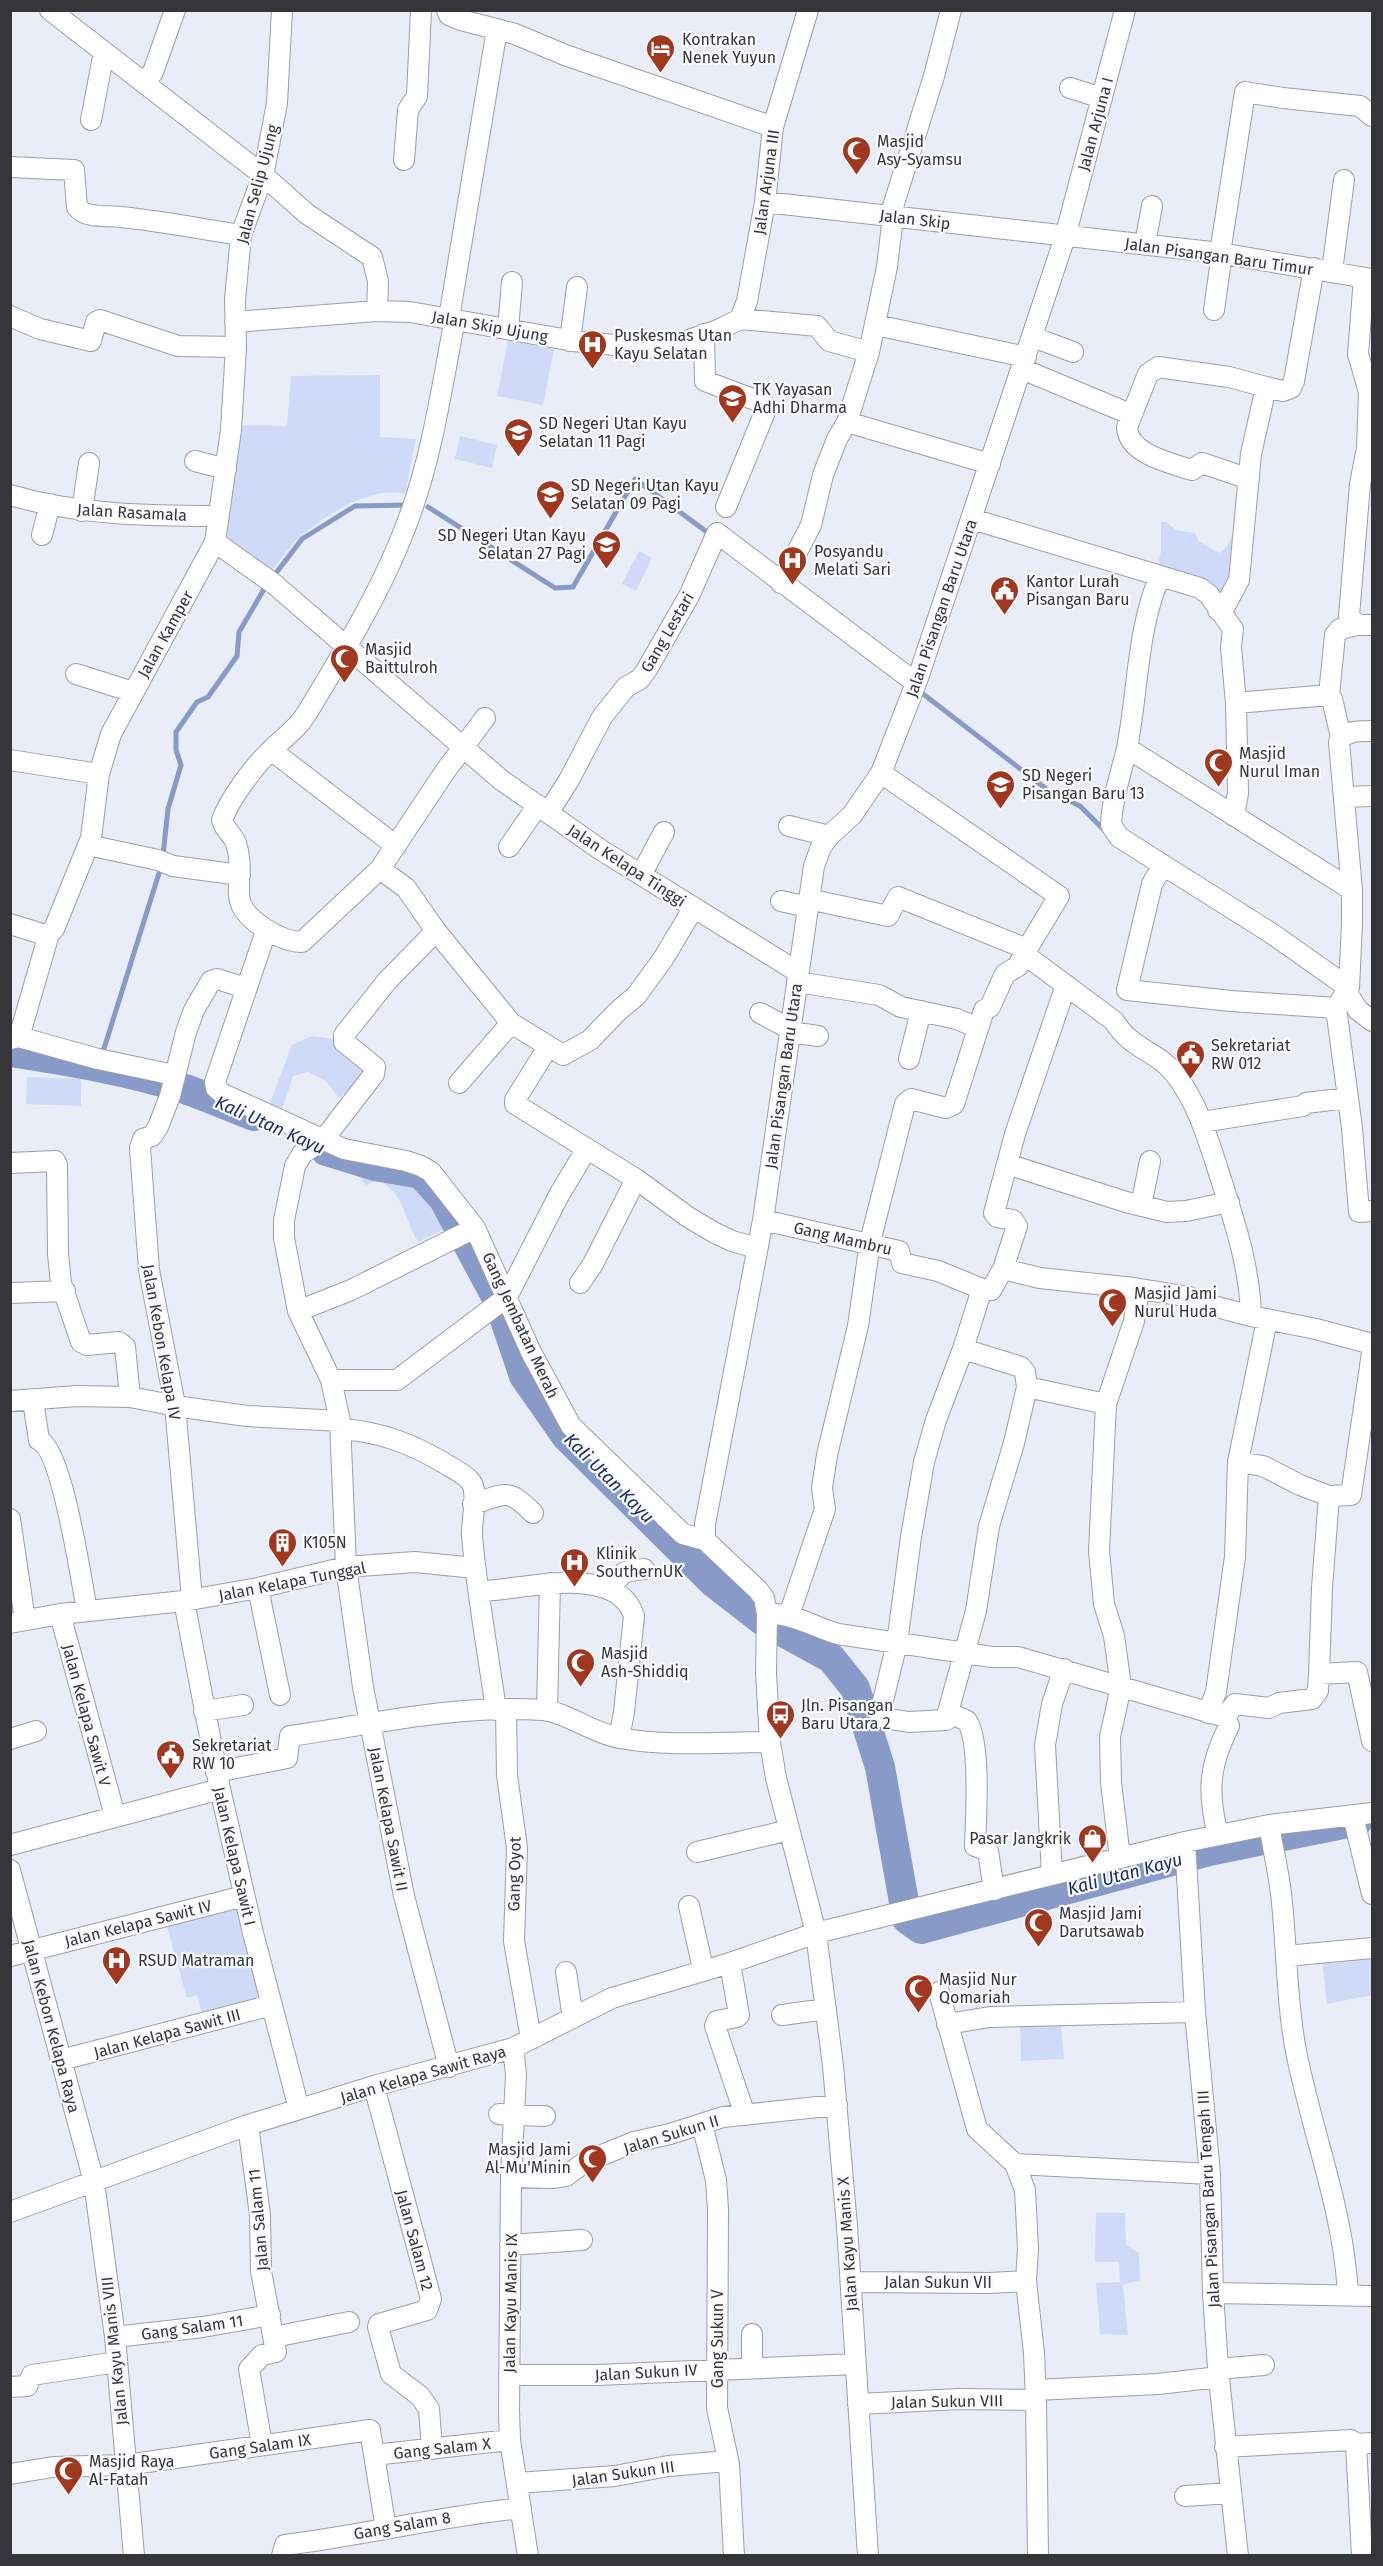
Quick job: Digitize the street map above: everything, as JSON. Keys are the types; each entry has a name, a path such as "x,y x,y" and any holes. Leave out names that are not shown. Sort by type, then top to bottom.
{"street":[{"path":"50,10 263,175 307,214 372,257 378,281 377,311"},
{"path":"145,83 153,72 175,10"},
{"name":"Jalan Selip Ujung","path":"235,322 241,235 263,175 277,103 282,10"},
{"path":"404,160 408,110 417,96 421,10"},
{"path":"447,10 449,15 461,20 497,29 773,127"},
{"name":"Jalan Arjuna III","path":"740,319 747,301 765,202 773,127 808,10"},
{"path":"914,689 781,582 810,525 823,475 837,439 847,422 869,352 887,267 891,216 934,76 951,10"},
{"name":"Jalan Arjuna I","path":"1065,237 1125,10"},
{"path":"485,718 380,869 302,942 295,942 269,932 246,916 240,905 240,875 236,842 222,820 247,780 271,750 304,718 346,648 380,584 410,515 435,422 497,29"},
{"path":"91,120 104,52"},
{"path":"1070,88 1102,98"},
{"path":"1214,310 1245,92 1360,106 1372,116"},
{"path":"10,167 74,170 77,207 80,212 241,235"},
{"path":"1249,479 1202,463 1192,470 1152,455 1130,439 1127,427 1130,414 1148,374 1158,368 1229,377 1266,387 1287,390 1291,388 1323,270 1344,180"},
{"name":"Jalan Skip","path":"765,202 1065,237"},
{"path":"1145,244 1152,206"},
{"name":"Jalan Pisangan Baru Timur","path":"1065,237 1221,253 1368,278"},
{"name":"Jalan Pisangan Baru Utara","path":"705,1540 705,1524 763,1220 814,866 821,847 829,836 852,815 881,773 914,689 1065,237"},
{"path":"1365,625 1349,616 1360,484 1370,449 1369,392 1358,354 1368,278"},
{"path":"508,330 513,282"},
{"path":"570,341 577,287"},
{"name":"Jalan Skip Ujung","path":"235,322 377,311 410,312 570,341 644,348 675,345 740,319"},
{"path":"10,316 39,329 91,340 96,322 100,320 178,346 236,347"},
{"path":"740,319 817,326 830,341 869,352"},
{"name":"Jalan Kamper","path":"15,1038 49,934 54,929 88,845 99,774 111,734 215,542 231,430 236,347 235,322"},
{"path":"876,325 1024,363 1130,414"},
{"path":"704,334 705,381 768,407 726,507"},
{"path":"1033,337 1073,352"},
{"path":"1218,610 1225,606 1239,580 1251,454 1266,387"},
{"path":"847,422 990,464"},
{"path":"195,461 226,469"},
{"path":"82,511 89,463"},
{"name":"Jalan Rasamala","path":"12,502 50,504 82,511 148,516 219,516"},
{"path":"42,535 50,504"},
{"path":"972,519 1200,588 1209,595 1233,629 1231,647 1236,703 1238,793 1234,816"},
{"name":"Gang Lestari","path":"509,847 569,780 602,717 626,687 640,679 646,671 689,596 715,538 781,582"},
{"name":"Jalan Kelapa Tinggi","path":"215,542 270,581 500,779 641,875 798,977"},
{"path":"1160,576 1150,599 1127,748 1119,773 1111,825 1119,837 1159,872 1271,933 1372,1021"},
{"path":"1365,625 1340,629 1335,635 1329,695 1341,737 1339,742 1352,890 1343,997 1347,1098 1359,1212 1372,1211"},
{"path":"76,674 133,692"},
{"path":"1236,703 1329,695"},
{"path":"1341,737 1358,731 1372,731"},
{"path":"1127,748 1352,890"},
{"path":"271,750 396,846"},
{"path":"10,760 99,774"},
{"path":"789,1615 825,1509 822,1497 823,1474 858,1326 870,1242 905,1104 911,1099 951,1108 984,1010 990,1007 1005,974 1018,966 1059,896 881,773"},
{"path":"1345,797 1372,796"},
{"path":"789,826 829,836"},
{"path":"641,875 664,832"},
{"path":"88,845 158,860 173,866 240,875"},
{"path":"380,869 406,888 436,931 511,1023 555,1051"},
{"path":"1159,872 1126,987 1130,992 1343,997"},
{"path":"781,901 888,916 898,897 1025,952 1114,1021 1122,1035 1174,1072 1202,1122 1229,1202 1251,1299 1259,1318 1238,1462 1235,1557 1216,1692 1217,1715"},
{"path":"693,909 663,959 636,996 590,1040 555,1051 515,1100 515,1104 636,1179 688,1217 732,1241 758,1248"},
{"path":"10,924 49,934"},
{"path":"322,1140 374,1074 375,1069 344,1042 344,1035 387,981 436,931"},
{"path":"246,987 264,938 269,932"},
{"path":"798,977 879,995 901,1007 957,1019 978,1028"},
{"name":"Jalan Kebon Kelapa IV","path":"188,1600 175,1406 149,1270 140,1148 142,1139 152,1136 158,1126 194,1010 211,981 216,979 246,987"},
{"path":"963,1349 1021,1367 1025,1372 1027,1387 1014,1443 989,1526 976,1611 946,1720 909,1722 881,1716 897,1643 913,1518 924,1462 936,1420 963,1349 982,1289 991,1290 1003,1269 1017,1226 1013,1220 997,1217 994,1213 1045,1041 1066,985"},
{"name":"Gang Jembatan Merah","path":"246,987 215,1082 216,1088 223,1094 344,1149 421,1166 431,1172 571,1426 683,1534 705,1540"},
{"path":"1114,1021 1130,992"},
{"path":"909,1059 921,1011"},
{"path":"760,1012 790,1030 818,1036"},
{"path":"459,1083 511,1023"},
{"path":"15,1038 101,1060 172,1083"},
{"path":"1202,1122 1271,1113 1303,1106 1306,1103 1347,1098"},
{"name":"Jalan Kelapa Sawit II","path":"322,1140 302,1154 295,1166 284,1220 287,1264 298,1311 331,1380 341,1425 346,1567 363,1687 404,1896 449,2067"},
{"path":"331,1380 397,1380 501,1302 586,1150"},
{"path":"10,1163 55,1161 57,1165 58,1254 61,1283 81,1342 87,1345 119,1342 125,1347 130,1396"},
{"path":"1142,1206 1150,1161"},
{"path":"1007,1164 1142,1206 1177,1212 1229,1202"},
{"path":"580,1283 593,1264 636,1179"},
{"name":"Gang Mambru","path":"763,1220 825,1235 870,1242 899,1251 903,1263 938,1271 982,1289"},
{"path":"298,1311 351,1290 466,1232"},
{"path":"1003,1269 1040,1278 1190,1297 1202,1303 1259,1318 1316,1329 1372,1344"},
{"path":"1120,1858 1111,1782 1110,1737 1121,1686 1114,1636 1100,1582 1099,1551 1106,1404 1134,1321 1139,1289"},
{"path":"10,1293 65,1291"},
{"path":"1238,1462 1263,1466 1300,1485 1329,1496 1352,1495 1372,1353"},
{"path":"1027,1387 1106,1404"},
{"path":"10,1401 77,1396 130,1396 175,1406 247,1416 341,1425 400,1440 441,1461 471,1482 475,1489 472,1530 475,1568 480,1592 577,1582 607,1589 627,1602 634,1616 619,1738"},
{"path":"33,1401 39,1440 46,1443 60,1475 87,1610"},
{"path":"473,1504 510,1494 517,1497 533,1513"},
{"path":"1217,1715 1235,1704 1269,1708 1279,1703 1312,1699 1318,1690 1329,1496"},
{"path":"10,1519 18,1622"},
{"path":"705,1540 764,1598 767,1614 770,1742 789,1830 816,1933"},
{"name":"Jalan Kelapa Tunggal","path":"18,1622 87,1610 188,1600 346,1567 415,1562 475,1568"},
{"path":"607,1589 626,1572 644,1569"},
{"path":"546,1710 550,1583"},
{"path":"258,1587 279,1695"},
{"name":"Gang Oyot","path":"480,1592 501,1709 517,1848 514,1941 531,2039"},
{"name":"Jalan Kelapa Sawit I","path":"188,1600 204,1710 218,1781 244,1896 299,2109"},
{"name":"Jalan Kelapa Sawit V","path":"60,1614 115,1816"},
{"path":"767,1614 789,1615 822,1630 897,1643 992,1657 1018,1657 1217,1715 1229,1726 1219,1743 1212,1775 1212,1811 1218,1834"},
{"path":"1052,1875 1045,1745 1052,1704 1064,1669"},
{"path":"1319,1674 1365,1672 1372,1741"},
{"path":"204,1710 243,1705"},
{"path":"10,1845 115,1816 287,1758 290,1736 430,1714 501,1709 546,1710 583,1727 619,1738 651,1741 770,1742"},
{"path":"948,1712 967,1721 972,1731 975,1769 975,1846 988,1851 994,1890"},
{"path":"10,1739 36,1731"},
{"path":"1359,1819 1372,1894"},
{"name":"Jalan Kelapa Sawit Raya","path":"10,2212 248,2125 299,2109 377,2096 449,2067 513,2048 612,1998 730,1963 816,1933 1120,1858 1185,1852 1218,1834 1270,1833 1359,1819"},
{"path":"697,1852 789,1830"},
{"path":"1270,1833 1281,1894 1296,2049 1312,2120 1328,2172 1347,2269 1348,2295"},
{"name":"Jalan Pisangan Baru Tengah III","path":"1185,1852 1195,2012 1210,2175 1213,2293 1219,2373 1238,2556"},
{"name":"Jalan Kebon Kelapa Raya","path":"10,1870 94,2182"},
{"name":"Jalan Kelapa Sawit IV","path":"10,1956 244,1896"},
{"path":"689,1906 702,1964"},
{"name":"Jalan Kayu Manis X","path":"816,1933 837,2105 868,2556"},
{"path":"1286,1956 1372,1948"},
{"path":"730,1963 739,2015 717,2021 715,2026 745,2115"},
{"path":"566,1972 573,2018"},
{"path":"939,1992 976,2129 1015,2164 1025,2190 1028,2249 1026,2281 1036,2395 1038,2556"},
{"name":"Jalan Kelapa Sawit III","path":"61,2060 272,2005"},
{"path":"782,2015 826,2009"},
{"path":"947,2024 990,2017 1195,2012"},
{"name":"Jalan Kayu Manis IX","path":"513,2048 516,2074 506,2115 512,2177 510,2440 528,2556"},
{"name":"Jalan Salam 12","path":"377,2096 431,2299 427,2310 379,2324 378,2327 391,2374 420,2396 429,2409 432,2449"},
{"name":"Jalan Sukun II","path":"512,2177 566,2176 585,2162 634,2142 723,2117 837,2105"},
{"path":"506,2115 545,2116"},
{"name":"Gang Sukun V","path":"702,2124 716,2180 718,2210 717,2408 728,2461 734,2556"},
{"name":"Jalan Salam 11","path":"248,2125 260,2215 261,2271 274,2337"},
{"path":"1015,2164 1210,2175"},
{"name":"Jalan Kayu Manis VIII","path":"94,2182 115,2337 134,2556"},
{"path":"510,2245 582,2240"},
{"name":"Jalan Sukun VII","path":"850,2282 1026,2281"},
{"path":"1213,2293 1372,2296"},
{"name":"Gang Salam 11","path":"115,2337 203,2327 270,2315"},
{"path":"262,2445 249,2369 262,2355 276,2352 274,2337 350,2322"},
{"path":"752,2334 752,2367"},
{"path":"10,2388 27,2386 32,2375 117,2362"},
{"name":"Jalan Sukun IV","path":"509,2375 597,2375 718,2368 856,2364"},
{"name":"Jalan Sukun VIII","path":"858,2404 1036,2395 1158,2384 1264,2365"},
{"name":"Gang Salam IX","path":"10,2475 53,2467 126,2465 370,2430 374,2454"},
{"name":"Gang Salam X","path":"374,2454 510,2440"},
{"path":"1225,2447 1351,2440 1364,2444 1362,2556"},
{"path":"374,2454 386,2529"},
{"name":"Jalan Sukun III","path":"518,2483 615,2476 668,2466 728,2461"},
{"path":"1185,2496 1231,2493"},
{"name":"Gang Salam 8","path":"283,2551 435,2519 521,2508"}],"shaded area":[{"path":"508,340 554,349 543,405 497,396"},
{"path":"380,375 380,437 416,439 405,494 378,494 336,511 297,540 271,572 220,535 235,425 287,426 291,376"},
{"path":"460,436 497,445 492,468 455,459"},
{"path":"1161,522 1166,522 1176,530 1195,533 1199,542 1220,553 1227,546 1235,530 1245,537 1221,599 1156,575 1161,551"},
{"path":"639,551 652,558 636,591 622,584"},
{"path":"312,1036 334,1039 373,1070 339,1098 325,1080 308,1072 293,1076 281,1112 269,1106 292,1045"},
{"path":"27,1077 81,1079 81,1106 26,1104"},
{"path":"357,1163 428,1190 440,1203 459,1234 451,1237 442,1230 418,1242 399,1199 387,1185 378,1180 366,1185 358,1175"},
{"path":"239,1903 266,1998 203,2016 197,1995 187,1998 166,1923"},
{"path":"1372,1954 1372,1995 1327,2004 1322,1959"},
{"path":"1060,2017 1064,2059 1021,2061 1020,2020"},
{"path":"1096,2213 1125,2213 1126,2245 1139,2253 1140,2280 1123,2285 1128,2335 1100,2334 1096,2283 1120,2282 1119,2262 1095,2262"}],"waterway":[{"path":"428,507 555,588 573,587 635,479 711,535"},
{"path":"273,577 302,539 355,506 408,505"},
{"path":"163,855 168,809 181,765 176,750 176,732 197,702 208,697 237,656 239,632 267,584"},
{"path":"918,690 1049,791 1080,806 1110,836"},
{"path":"102,1055 160,870"},
{"name":"Kali Utan Kayu","path":"10,1052 142,1077 185,1089 254,1116"},
{"name":"Kali Utan Kayu","path":"326,1151 375,1166 421,1174 443,1198 499,1302 524,1376 566,1436 714,1583 763,1621 831,1658 855,1688 880,1767 907,1919 921,1929 1209,1851 1358,1821"}],"place":[{"name":"Kontrakan Nenek Yuyun","path":"661,74"},
{"name":"Masjid Asy-Syamsu","path":"856,176"},
{"name":"Puskesmas Utan Kayu Selatan","path":"593,370"},
{"name":"TK Yayasan Adhi Dharma","path":"732,424"},
{"name":"SD Negeri Utan Kayu Selatan 11 Pagi","path":"518,458"},
{"name":"SD Negeri Utan Kayu Selatan 09 Pagi","path":"550,520"},
{"name":"SD Negeri Utan Kayu Selatan 27 Pagi","path":"607,570"},
{"name":"Posyandu Melati Sari","path":"793,586"},
{"name":"Kantor Lurah Pisangan Baru","path":"1005,616"},
{"name":"Masjid Baittulroh","path":"344,684"},
{"name":"Masjid Nurul Iman","path":"1218,788"},
{"name":"SD Negeri Pisangan Baru 13","path":"1001,810"},
{"name":"Sekretariat RW 012","path":"1190,1080"},
{"name":"Masjid Jami Nurul Huda","path":"1113,1328"},
{"name":"K105N","path":"282,1568"},
{"name":"Klinik SouthernUK","path":"575,1588"},
{"name":"Masjid Ash-Shiddiq","path":"580,1688"},
{"name":"Jln. Pisangan Baru Utara 2","path":"780,1740"},
{"name":"Sekretariat RW 10","path":"171,1780"},
{"name":"Pasar Jangkrik","path":"1092,1864"},
{"name":"Masjid Jami Darutsawab","path":"1038,1948"},
{"name":"RSUD Matraman","path":"117,1986"},
{"name":"Masjid Nur Qomariah","path":"918,2014"},
{"name":"Masjid Jami Al-Mu'Minin","path":"592,2184"},
{"name":"Masjid Raya Al-Fatah","path":"68,2496"}]}
